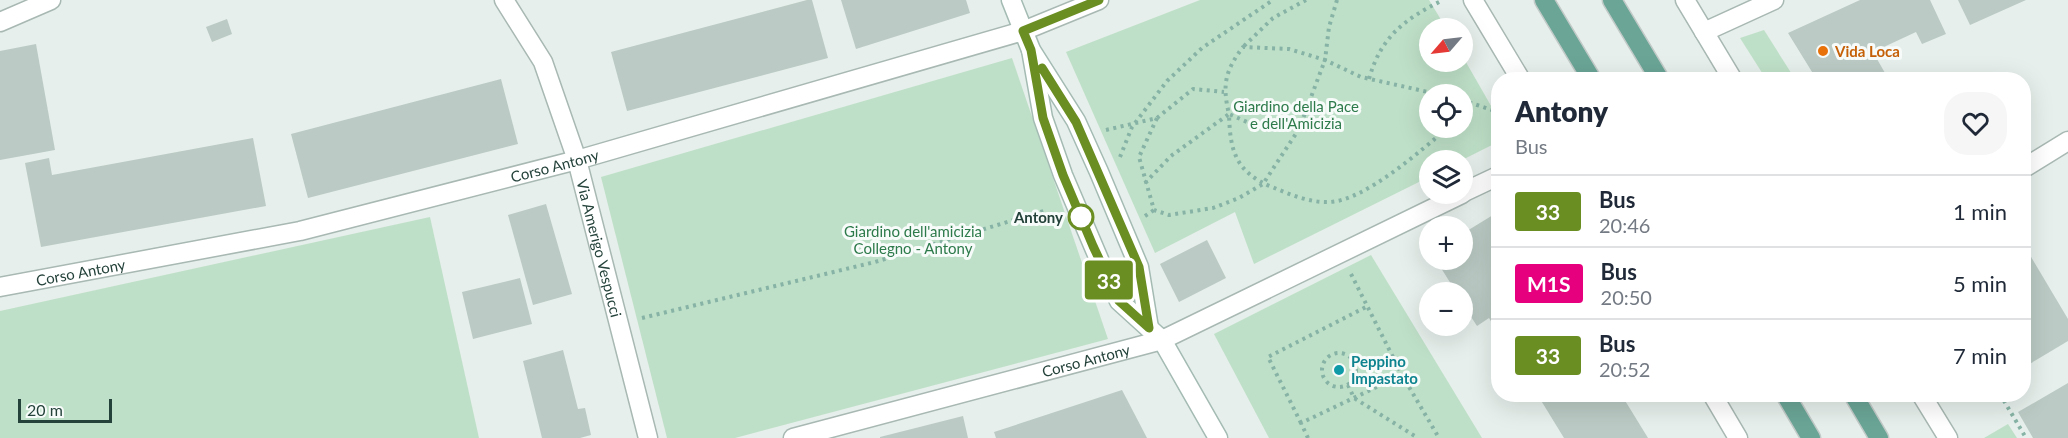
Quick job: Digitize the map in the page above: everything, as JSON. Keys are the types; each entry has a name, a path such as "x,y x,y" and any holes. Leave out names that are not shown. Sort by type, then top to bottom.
{"main road":[{"path":"1544,0 1587,72"},
{"path":"1612,0 1655,72"},
{"path":"1790,402 1811,438"},
{"path":"1857,402 1879,438"}],"street":[{"path":"0,22 51,0"},
{"name":"Via Amerigo Vespucci","path":"504,0 543,62 577,160 648,438"},
{"path":"1011,0 1031,50 1076,122 1099,172 1139,267 1156,334 1218,438"},
{"name":"Corso Antony","path":"0,287 300,231 577,160 1023,31 1099,0"},
{"path":"1473,0 1516,72"},
{"path":"1685,0 1727,72"},
{"path":"1704,32 1774,0"},
{"path":"1031,50 1043,118 1063,175 1101,264 1119,301 1156,334"},
{"path":"2031,164 2068,141"},
{"name":"Corso Antony","path":"1473,188 1491,179"},
{"name":"Corso Antony","path":"793,438 1156,334 1340,253 1440,204"},
{"path":"1717,402 1738,438"},
{"path":"1926,402 1948,438"}],"path":[{"path":"1116,167 1135,122 1167,81 1202,48 1273,0"},
{"path":"1306,0 1273,18 1243,47 1229,65 1224,92 1229,114 1230,145 1234,155 1263,184 1296,197 1330,203 1384,179 1435,138"},
{"path":"1224,92 1193,89 1157,118 1139,157 1154,210 1169,215 1213,208 1239,198 1263,184 1299,129 1325,60 1329,27 1337,0"},
{"path":"1369,79 1386,39 1409,19 1443,0"},
{"path":"1243,47 1289,49 1325,60 1369,79 1419,90"},
{"path":"1473,103 1491,109"},
{"path":"1229,114 1265,130 1299,129"},
{"path":"1145,183 1171,156 1229,114"},
{"path":"1101,132 1157,118"},
{"path":"644,318 876,262 1047,210"},
{"path":"1340,253 1402,375 1439,438"},
{"path":"1308,438 1268,357 1368,306"},
{"path":"1333,354 1344,354 1353,360 1356,371 1348,385 1337,387 1324,378 1323,367 1333,354"},
{"path":"1301,423 1402,375"},
{"path":"1348,385 1354,398 1418,438"},
{"path":"2005,402 2026,438"}],"green space":[{"name":"Giardino della Pace e dell'Amicizia","path":"1200,0 1429,0 1440,18 1419,18 1419,72 1472,72 1491,106 1491,146 1473,154 1473,150 1419,150 1419,182 1254,264 1235,212 1155,253 1066,52"},
{"path":"1764,30 1791,72 1762,72 1740,38"},
{"name":"Giardino dell'amicizia Collegno - Antony","path":"1012,58 1108,339 735,438 667,438 601,177"},
{"path":"430,217 479,438 0,438 0,311"},
{"path":"1371,255 1482,438 1269,438 1214,334"},
{"path":"2008,424 2017,438 1984,438"}],"building":[{"path":"812,0 828,58 627,111 611,52"},
{"path":"841,0 966,0 970,13 856,49"},
{"path":"1860,0 1930,0 1946,34 1922,44 1916,32 1873,52 1884,72 1812,72 1788,33"},
{"path":"1958,0 2026,0 1970,25"},
{"path":"227,19 232,34 212,42 206,27"},
{"path":"36,44 55,150 0,160 0,51"},
{"path":"501,79 518,144 308,198 291,134"},
{"path":"253,138 266,206 41,247 25,163 49,158 52,175"},
{"path":"546,204 572,294 533,305 508,215"},
{"path":"1491,216 1491,321 1489,318 1477,326 1473,320 1473,282 1450,282 1442,270 1473,270 1473,227"},
{"path":"1207,240 1226,278 1179,302 1160,264"},
{"path":"2031,257 2068,319 2068,341 2031,363"},
{"path":"520,278 532,324 473,339 462,292"},
{"path":"563,350 578,409 585,408 591,435 580,438 542,438 523,361"},
{"path":"2068,383 2068,438 2033,438 2018,412"},
{"path":"1122,390 1147,438 996,438 994,432"},
{"path":"1542,402 1626,402 1648,438 1564,438"},
{"path":"963,416 968,438 880,438 880,437"}],"bus line":[{"name":"33","path":"1042,68 1076,122 1139,267 1149,328 1119,301 1093,246 1063,175 1043,118 1031,50 1023,31 1099,0"}],"place":[{"name":"Vida Loca","path":"1823,51"},
{"name":"Antony","path":"1081,217"},
{"name":"Peppino Impastato","path":"1339,370"}]}
